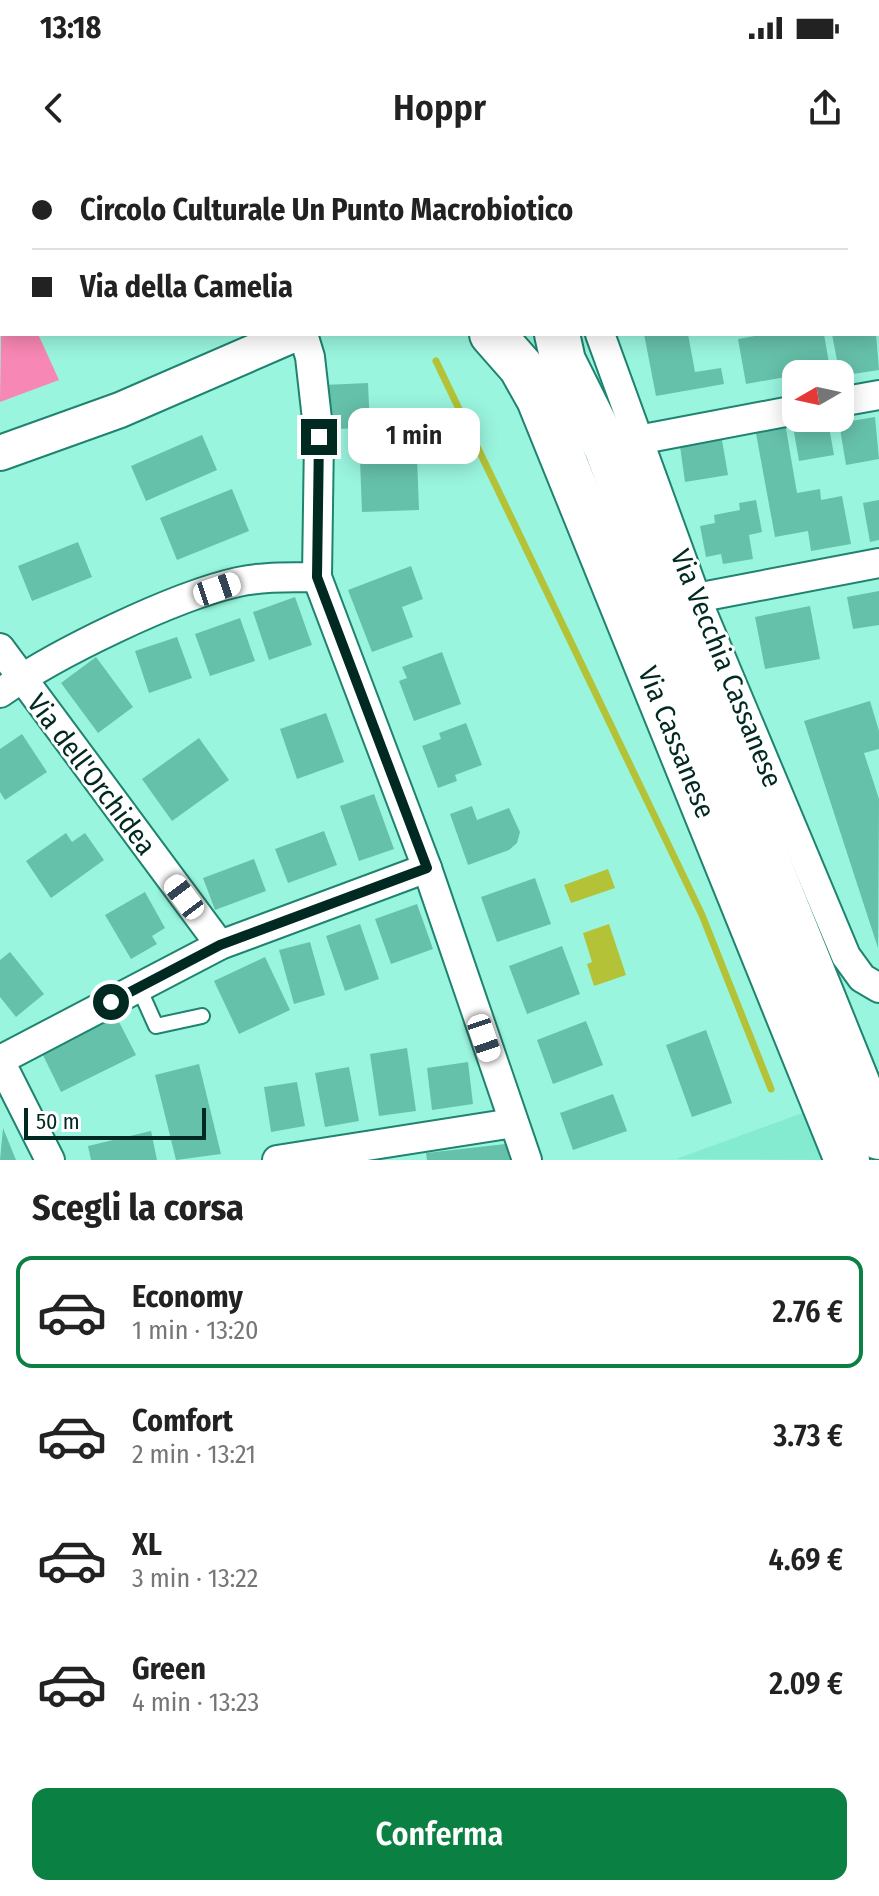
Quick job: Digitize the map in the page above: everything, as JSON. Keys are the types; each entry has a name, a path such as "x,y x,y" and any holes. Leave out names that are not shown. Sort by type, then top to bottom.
{"main road":[{"name":"Via Cassanese","path":"494,336 521,367 539,399 847,1160"},
{"name":"Via Cassanese","path":"557,336 563,361 607,449 685,656 879,1137"}],"street":[{"path":"0,453 120,410 290,336"},
{"path":"304,336 310,357 319,437 317,577 427,868 527,1160"},
{"name":"Via Vecchia Cassanese","path":"601,336 696,598 846,956 862,978 879,988"},
{"path":"854,399 879,395"},
{"path":"638,440 782,413"},
{"path":"696,598 879,563"},
{"path":"11,686 173,604 239,581 317,577"},
{"name":"Via dell'Orchidea","path":"0,648 11,686 220,945"},
{"path":"50,1160 0,1060 220,945 427,868"},
{"path":"277,1160 313,1157 513,1123"}],"lane":[{"path":"139,988 156,1026 202,1016"}],"shaded area":[{"path":"1,336 39,336 59,380 0,402"},
{"path":"608,869 615,888 571,903 564,885"},
{"path":"609,924 626,975 594,986 587,964 592,962 583,933"},
{"path":"808,1111 829,1160 676,1159"}],"building":[{"path":"644,336 688,336 695,372 721,368 724,384 656,396"},
{"path":"755,336 824,336 828,360 782,360 782,378 746,384 738,339"},
{"path":"832,336 876,336 879,370 854,374 854,360 837,360"},
{"path":"368,383 370,427 325,430 323,385"},
{"path":"875,417 879,459 846,465 840,432 854,432 854,420"},
{"path":"782,424 782,432 787,432 797,493 820,489 821,500 842,496 851,544 811,551 808,531 775,537 755,428"},
{"path":"794,432 830,432 834,455 799,461"},
{"path":"202,435 217,470 146,501 131,466"},
{"path":"722,440 728,475 685,482 680,446"},
{"path":"417,457 419,510 362,512 360,460"},
{"path":"232,489 249,531 177,560 160,518"},
{"path":"756,500 762,532 749,535 753,559 723,564 721,554 706,557 700,526 715,523 714,515 740,510 739,503"},
{"path":"879,500 879,540 870,542 863,503"},
{"path":"78,542 92,577 32,601 18,566"},
{"path":"411,566 423,599 402,607 413,637 372,652 348,590"},
{"path":"879,591 879,625 853,629 847,597"},
{"path":"295,597 312,645 269,660 253,612"},
{"path":"810,606 820,659 765,669 755,617"},
{"path":"240,618 255,661 210,676 195,634"},
{"path":"177,637 192,678 149,693 135,651"},
{"path":"442,652 461,704 414,721 399,681 407,678 402,667"},
{"path":"96,657 133,707 98,733 61,683"},
{"path":"870,701 879,731 879,749 864,753 879,799 878,948 804,721"},
{"path":"326,713 344,762 297,779 280,729"},
{"path":"466,723 482,765 455,775 457,781 438,788 422,746 441,739 439,733"},
{"path":"22,734 47,772 5,800 0,792 0,749"},
{"path":"199,738 229,780 172,821 142,779"},
{"path":"374,794 394,849 359,861 340,806"},
{"path":"472,806 477,820 509,808 520,832 517,843 509,850 468,865 450,814"},
{"path":"324,831 337,865 288,883 275,849"},
{"path":"66,833 72,842 85,833 104,860 51,898 26,861"},
{"path":"254,859 266,891 215,910 203,878"},
{"path":"535,878 551,924 497,942 481,897"},
{"path":"145,892 165,928 152,936 157,944 131,959 105,915"},
{"path":"417,904 433,949 391,964 375,919"},
{"path":"360,924 379,979 345,991 326,936"},
{"path":"310,942 325,995 294,1004 279,950"},
{"path":"562,946 580,994 527,1014 509,966"},
{"path":"10,952 44,994 16,1017 0,997 0,960"},
{"path":"265,957 290,1010 239,1034 214,981"},
{"path":"116,1016 136,1055 61,1092 42,1053"},
{"path":"586,1021 603,1065 553,1084 537,1040"},
{"path":"706,1030 732,1103 692,1117 666,1045"},
{"path":"407,1048 416,1111 379,1116 370,1054"},
{"path":"468,1062 473,1104 432,1110 427,1068"},
{"path":"199,1064 221,1154 176,1160 155,1075"},
{"path":"349,1067 359,1121 325,1127 315,1073"},
{"path":"297,1082 305,1126 271,1132 264,1087"},
{"path":"613,1094 627,1131 573,1150 560,1113"},
{"path":"3,1128 16,1160 0,1160"},
{"path":"151,1131 157,1160 91,1160 88,1146"},
{"path":"515,1143 517,1160 427,1160 426,1153"}],"waterway":[{"path":"436,361 702,915 771,1089"}],"route":[{"path":"111,1002 220,945 427,868 317,577 321,503 319,437"}]}
